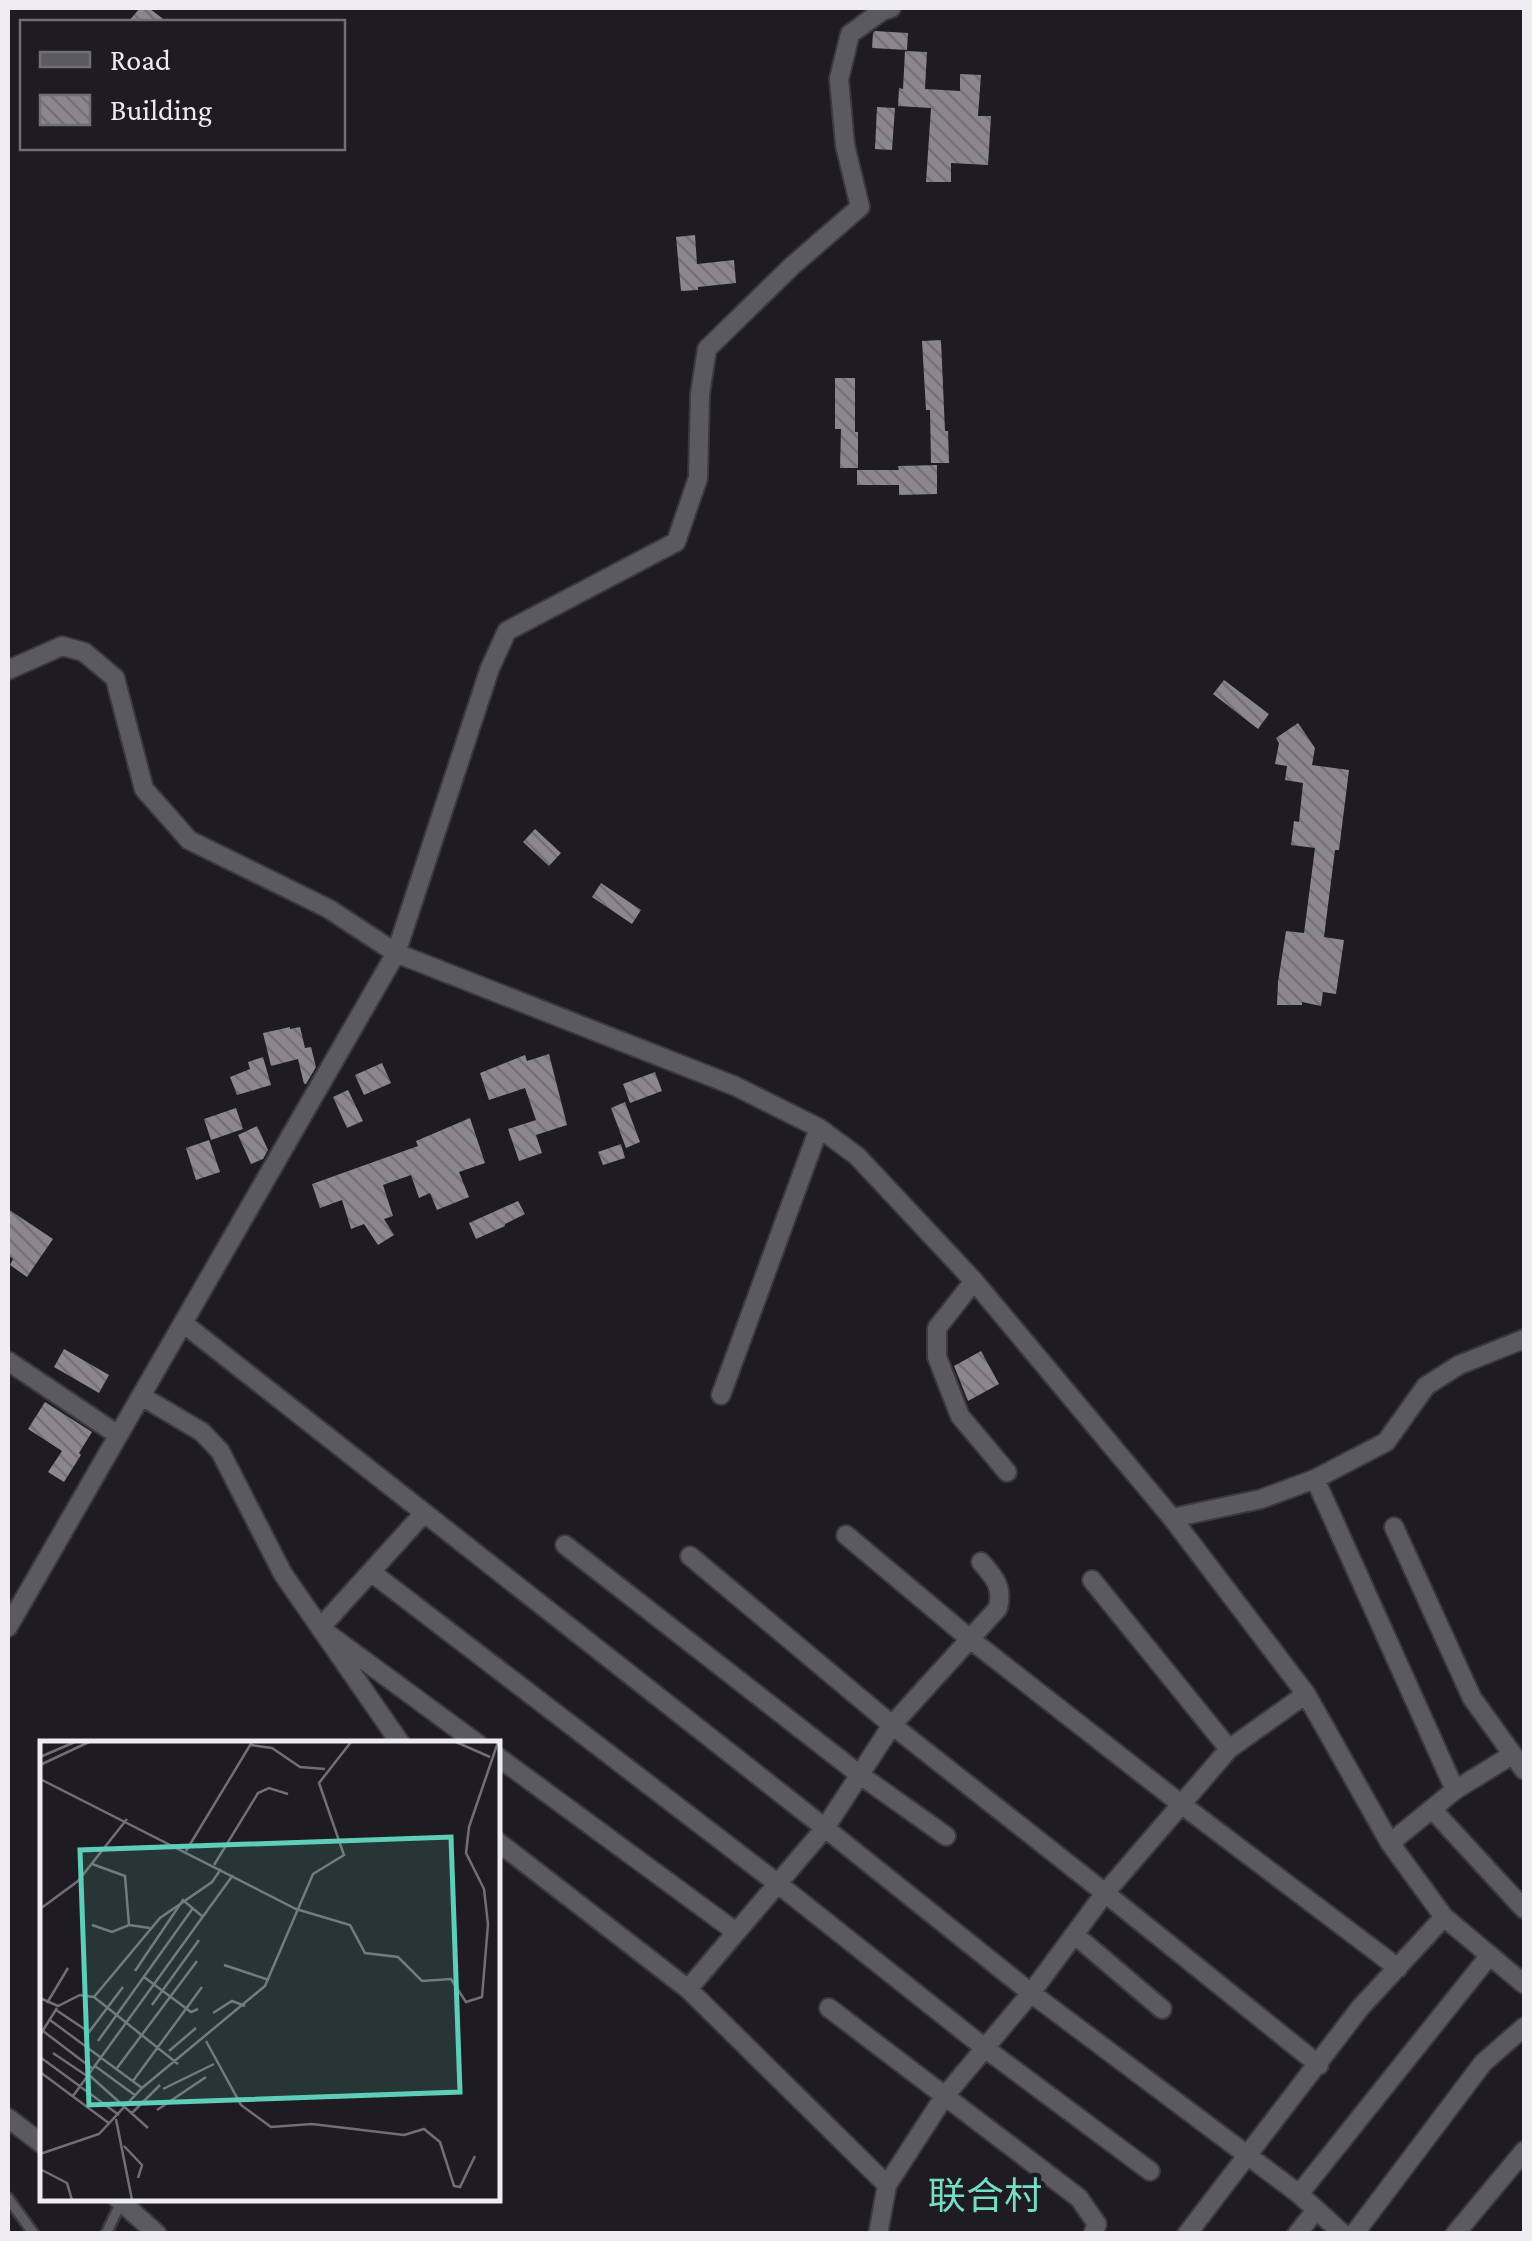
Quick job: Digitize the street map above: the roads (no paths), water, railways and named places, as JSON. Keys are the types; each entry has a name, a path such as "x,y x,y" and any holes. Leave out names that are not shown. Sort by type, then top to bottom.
{"street":[{"path":"8,1627 16,1594 118,1435 396,954 490,668 507,632 676,542 698,478 700,394 707,349 792,266 860,207 845,145 839,79 850,34 891,8"},
{"path":"8,670 62,646 84,652 115,678 144,789 189,840 328,909 396,954 735,1086 820,1128 857,1156 974,1280 1172,1518 1306,1694 1390,1843 1444,1917 1524,1984"},
{"path":"721,1395 820,1128"},
{"path":"974,1280 936,1328 937,1357 960,1416 1006,1472"},
{"path":"183,1323 1031,1993 1299,2194 1343,2234"},
{"path":"1172,1518 1262,1499 1315,1480 1386,1442 1426,1386 1459,1365 1524,1339"},
{"path":"8,1361 118,1435"},
{"path":"141,1396 202,1432 220,1450 283,1574 399,1741"},
{"path":"1315,1480 1455,1790"},
{"path":"320,1628 424,1512"},
{"path":"1390,1843 1455,1790 1518,1762 1472,1698 1394,1527"},
{"path":"846,1535 970,1639 1398,1968"},
{"path":"565,1545 860,1775 946,1836"},
{"path":"690,1556 892,1725 1318,2064"},
{"path":"688,1988 825,1828 892,1725 998,1608 999,1582 981,1562"},
{"path":"370,1572 778,1883 986,2049 1150,2171"},
{"path":"1092,1580 1230,1749"},
{"path":"320,1628 474,1741"},
{"path":"878,2234 887,2185 944,2097 1031,1993 1106,1893 1230,1749 1306,1694"},
{"path":"500,1759 736,1932"},
{"path":"1432,1809 1524,1909"},
{"path":"500,1844 688,1988 887,2185"},
{"path":"1187,2234 1360,2008 1444,1917"},
{"path":"1074,1935 1162,2009"},
{"path":"1299,2194 1490,1956"},
{"path":"829,2008 1080,2198 1097,2224 1093,2234"},
{"path":"1354,2234 1483,2063 1524,2026"},
{"path":"8,2118 40,2142"},
{"path":"1455,2234 1524,2151"},
{"path":"120,2201 157,2234"},
{"path":"1296,2234 1316,2210"}],"lane":[{"path":"8,2198 34,2234"},
{"path":"106,2234 119,2201"}],"district":[{"name":"联合村","path":"985,2196"}]}
